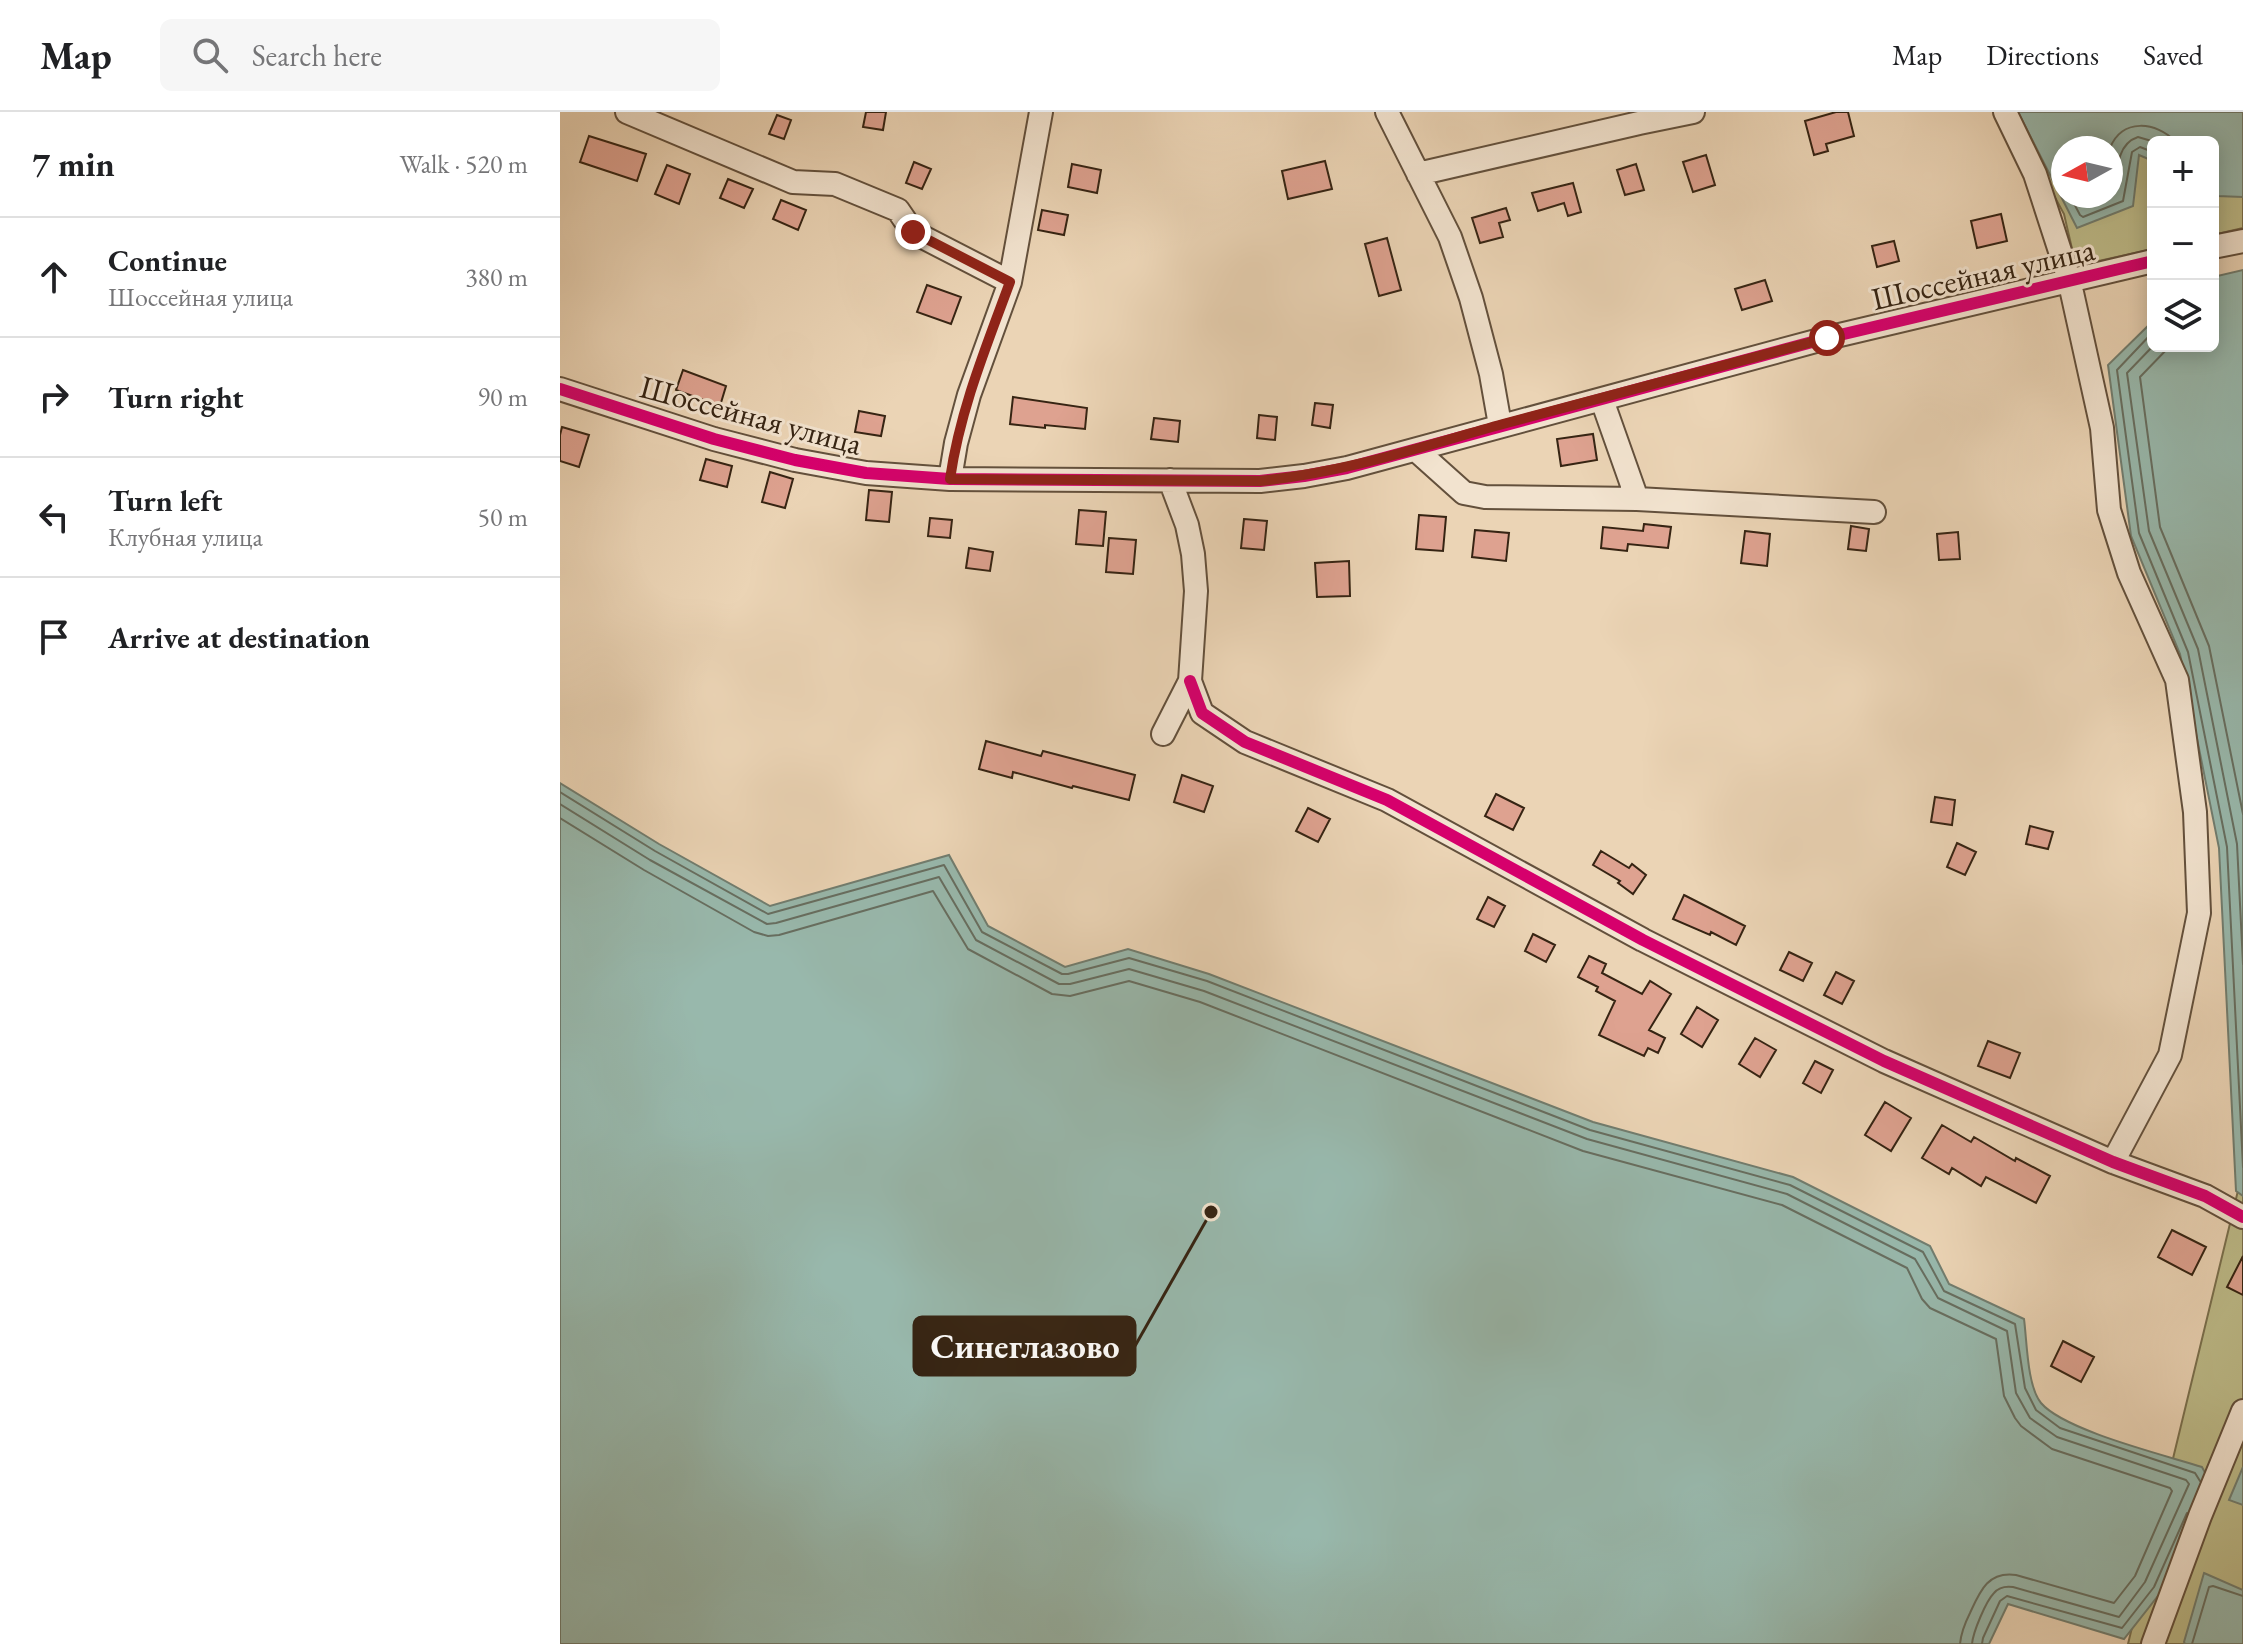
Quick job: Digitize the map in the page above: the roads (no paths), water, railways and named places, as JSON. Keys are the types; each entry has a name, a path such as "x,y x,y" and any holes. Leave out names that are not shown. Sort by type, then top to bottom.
{"street":[{"path":"627,112 793,182 835,184 898,210 913,232 1010,282"},
{"path":"950,479 969,395 1010,282 1041,112"},
{"path":"1387,112 1450,237 1471,298 1491,374 1500,425"},
{"path":"1418,174 1693,112"},
{"path":"2005,112 2035,174 2069,279 2102,428 2109,510 2129,573 2177,680 2195,812 2199,913 2170,1055 2113,1162"},
{"path":"2219,246 2243,241"},
{"name":"Шоссейная улица","path":"560,389 714,439 795,460 866,473 950,479 1260,481 1347,468 1827,338 2147,262"},
{"path":"1602,400 1637,499"},
{"path":"1416,450 1464,493 1485,497 1637,499 1874,512"},
{"path":"1163,734 1190,681 1196,591 1187,525 1170,480"},
{"path":"1190,681 1202,713 1245,742 1387,800 1643,940 1870,1054 2113,1162 2205,1196 2243,1217"},
{"path":"2153,1644 2243,1411"}],"water":[{"path":"2018,112 2243,112 2243,197 2219,196 2219,136 2147,136 2147,158 2139,155 2133,206 2077,228 2067,208 2123,208 2123,136 2051,136 2051,177"},
{"path":"2243,270 2243,1196 2236,1191 2219,848 2180,654 2131,536 2108,365 2147,327 2147,352 2219,352 2219,276"},
{"path":"560,783 659,844 770,906 949,855 988,926 1065,967 1128,949 1209,974 1593,1122 1793,1177 1930,1246 1949,1284 2024,1319 2033,1386 2041,1403 2053,1413 2093,1432 2202,1467 2210,1482 2161,1592 2124,1639 2008,1604 1989,1644 560,1644"},
{"path":"2243,1467 2243,1505 2229,1500"},
{"path":"2204,1573 2243,1590 2243,1644 2185,1644"}],"place":[{"name":"Синеглазово","path":"1211,1212"}]}
